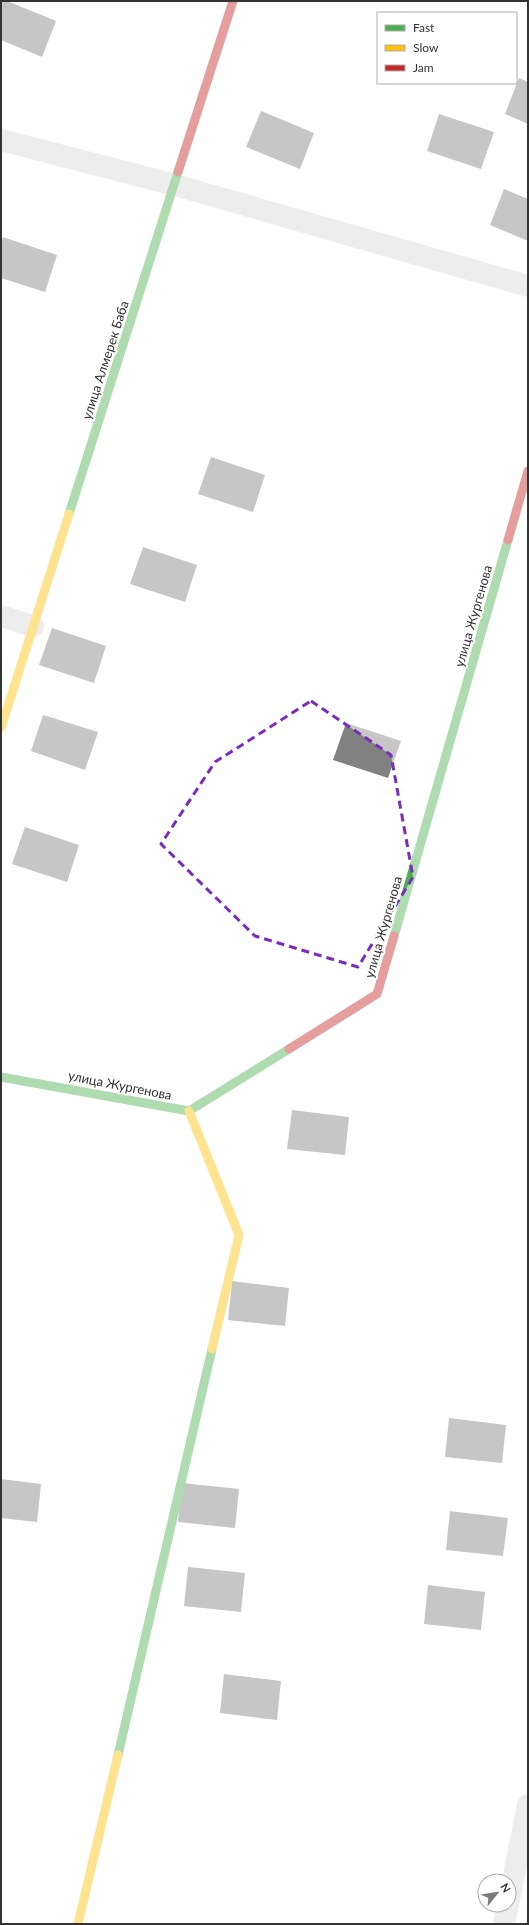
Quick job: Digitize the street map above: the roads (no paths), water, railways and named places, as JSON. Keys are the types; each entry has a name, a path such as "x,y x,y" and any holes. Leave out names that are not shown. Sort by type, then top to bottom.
{"street":[{"name":"улица Алмерек Баба","path":"1,728 233,1"},
{"path":"1,140 175,185 528,286"},
{"name":"улица Жургенова","path":"1,1076 189,1111 377,994 528,471"},
{"path":"1,616 34,626"},
{"path":"78,1924 239,1235 189,1111"},
{"path":"514,1873 528,1805"},
{"path":"504,1924 506,1913"}]}
